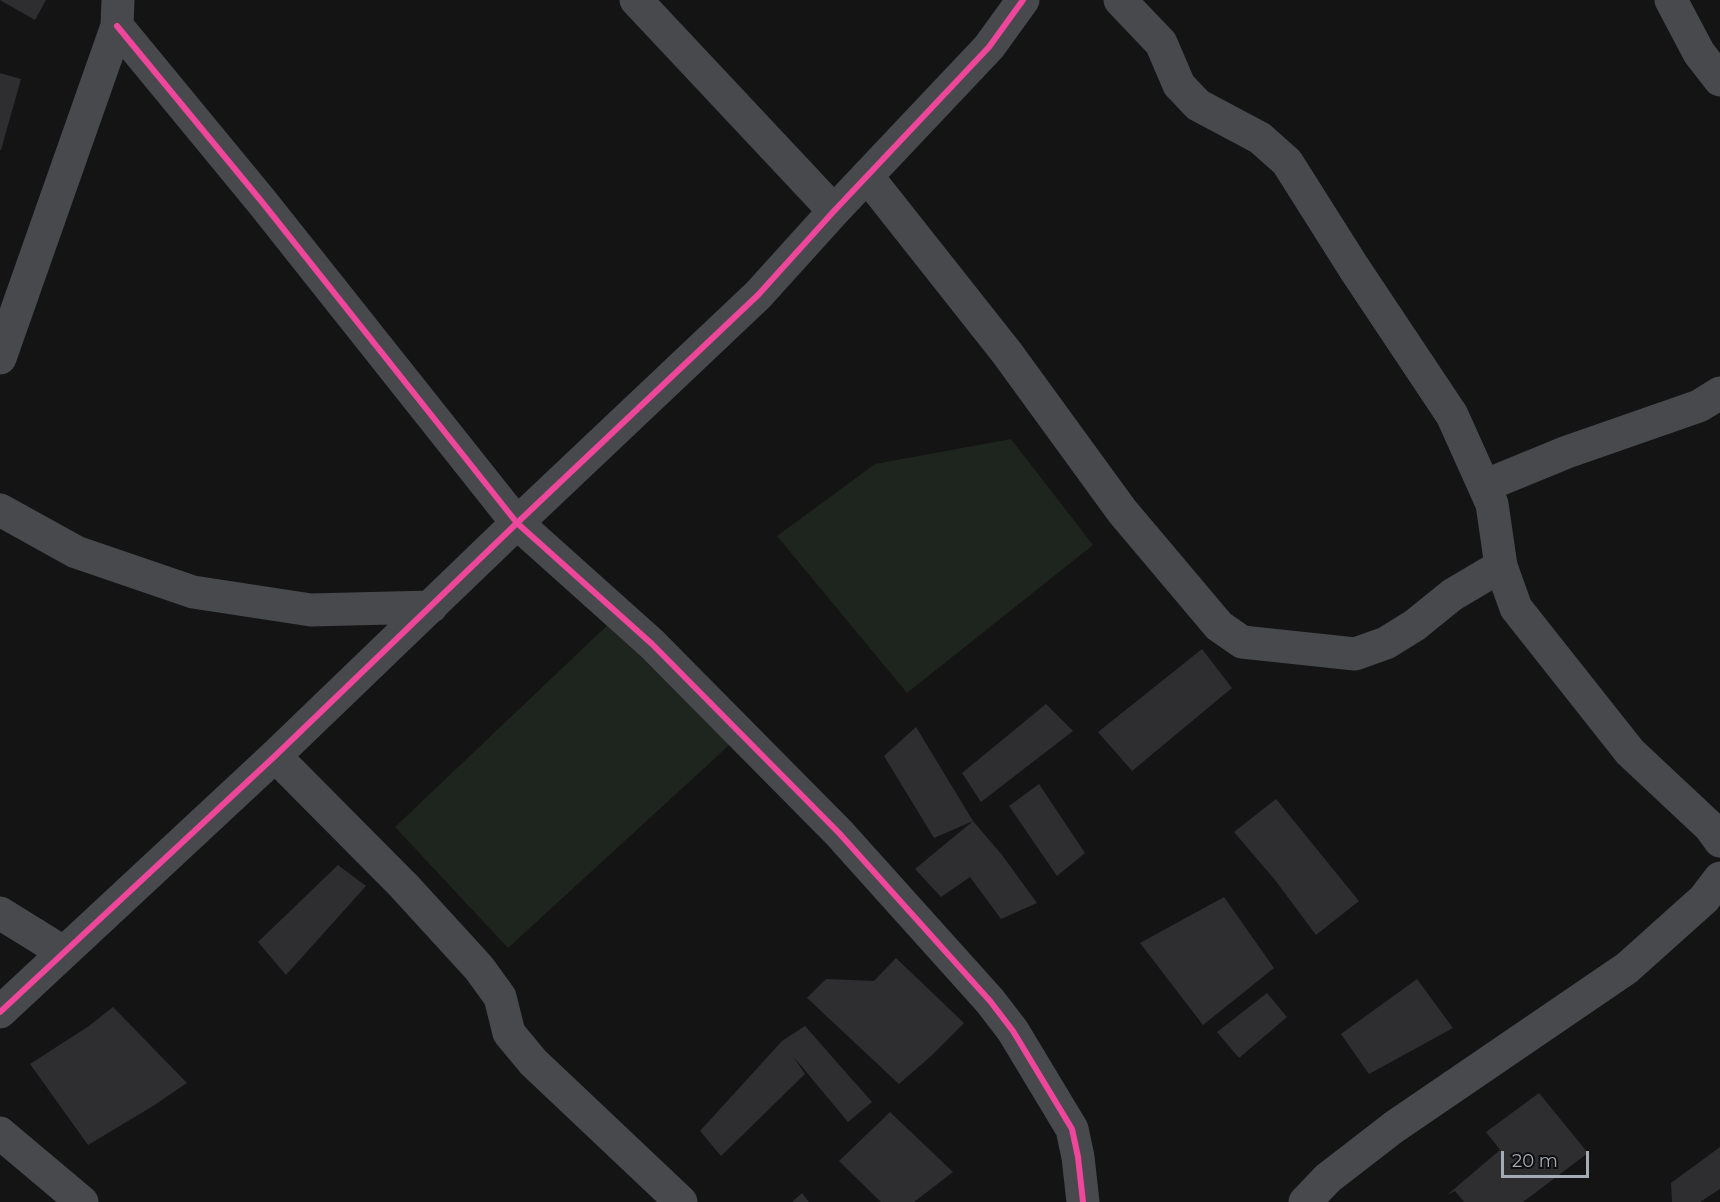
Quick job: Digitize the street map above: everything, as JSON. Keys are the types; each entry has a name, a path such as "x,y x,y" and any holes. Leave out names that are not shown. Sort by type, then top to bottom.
{"street":[{"path":"636,0 834,211"},
{"path":"0,1012 275,756 758,295 989,47 1023,0"},
{"path":"1120,0 1161,43 1179,85 1197,105 1260,138 1287,162 1452,415 1492,504 1500,566 1516,608 1630,752 1710,827 1720,841"},
{"path":"1671,0 1699,53 1720,80"},
{"path":"0,358 118,13"},
{"path":"118,13 262,202 517,523 677,669 839,833 990,1001 1013,1031 1072,1129 1083,1202"},
{"path":"867,176 1007,353 1122,511 1219,626 1242,642 1355,654 1386,643 1415,625 1452,595 1500,566"},
{"path":"1484,486 1567,452 1700,406 1720,393"},
{"path":"0,510 76,552 193,592 311,609 431,607"},
{"path":"275,756 404,886 479,968 500,997 509,1033 533,1062 681,1202"},
{"path":"1305,1202 1328,1179 1394,1127 1627,968 1704,899 1720,878"},
{"path":"0,913 63,952"},
{"path":"0,1133 82,1202"}],"shaded area":[{"path":"1011,439 1093,545 907,693 777,536 875,464"},
{"path":"616,617 737,738 508,948 395,827"}],"building":[{"path":"0,0 46,0 35,20"},
{"path":"0,73 21,79 1,150 0,150"},
{"path":"1202,649 1232,688 1132,771 1098,732"},
{"path":"1046,704 1073,731 981,802 962,773"},
{"path":"916,727 973,821 934,838 884,756"},
{"path":"1039,784 1085,853 1057,876 1009,806"},
{"path":"1276,799 1359,901 1316,935 1275,880 1234,832"},
{"path":"973,821 1002,855 1037,903 1001,919 970,877 941,897 915,869"},
{"path":"338,865 366,886 286,975 258,942"},
{"path":"1224,897 1274,968 1203,1025 1140,943"},
{"path":"896,958 964,1023 899,1084 807,998 826,979 874,981"},
{"path":"1417,979 1453,1028 1369,1074 1341,1034"},
{"path":"1267,993 1287,1017 1239,1058 1217,1032"},
{"path":"113,1007 187,1083 88,1145 30,1064 89,1026"},
{"path":"805,1026 872,1102 848,1122 792,1055 805,1074 721,1156 700,1131 782,1041"},
{"path":"1539,1093 1588,1153 1523,1202 1464,1202 1455,1191 1447,1195 1500,1150 1505,1156 1486,1132"},
{"path":"890,1112 953,1172 914,1202 881,1202 839,1161"},
{"path":"1720,1147 1720,1189 1700,1202 1672,1202 1671,1183"},
{"path":"802,1193 809,1202 792,1202"}],"cycle path":[{"path":"0,1012 275,756 758,295 989,47 1023,0"},
{"path":"117,26 262,202 517,523 652,644 839,833 990,1001 1013,1031 1072,1129 1083,1202"}]}
